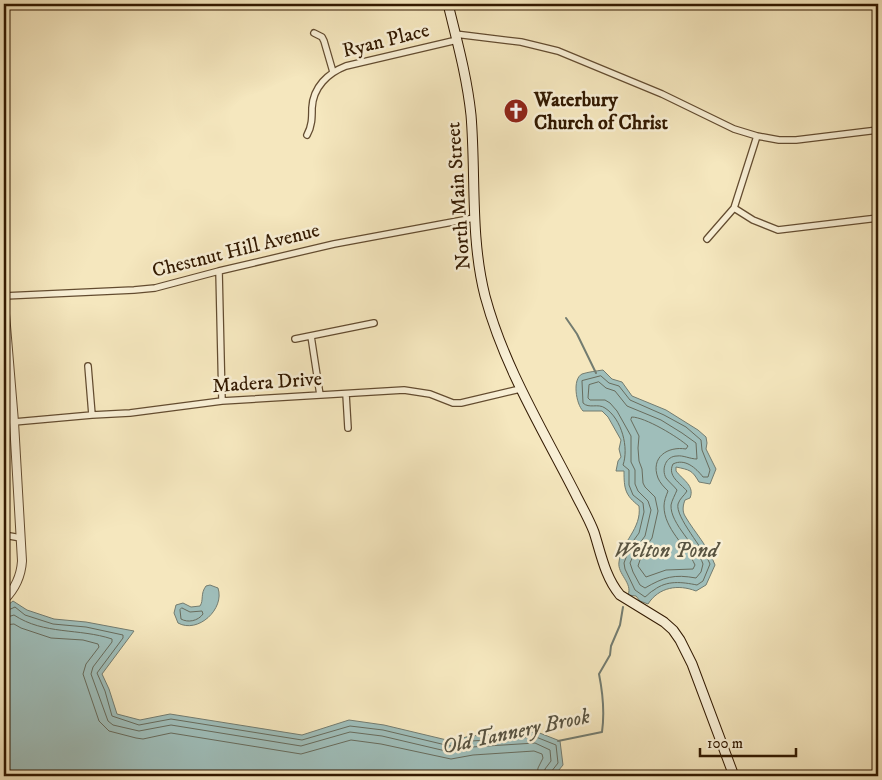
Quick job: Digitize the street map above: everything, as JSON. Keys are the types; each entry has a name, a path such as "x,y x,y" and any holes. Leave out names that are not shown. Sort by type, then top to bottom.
{"main road":[{"name":"North Main Street","path":"448,4 466,81 471,116 474,218 485,295 496,328 520,389 586,515 607,572 615,588 620,594 664,622 673,630 687,650 734,776"}],"street":[{"path":"314,32 322,37 324,41 333,72"},
{"name":"Ryan Place","path":"307,135 311,124 312,105 315,96 323,81 333,72 346,66 456,37"},
{"path":"456,37 538,45 558,51 662,94 734,129 757,136 779,140 796,140 878,130"},
{"path":"707,239 734,208 757,136"},
{"path":"734,208 753,220 778,230 878,218"},
{"name":"Chestnut Hill Avenue","path":"4,296 155,288 334,244 474,218"},
{"path":"219,271 222,401"},
{"path":"4,302 14,422 22,561 20,576 14,588 4,600"},
{"path":"295,339 374,323"},
{"path":"311,336 320,396"},
{"path":"88,366 92,415"},
{"name":"Madera Drive","path":"14,422 130,413 222,401 404,390 430,394 453,403 461,403 520,389"},
{"path":"346,394 348,428"},
{"path":"4,535 21,538"}],"water":[{"name":"Welton Pond","path":"603,370 612,379 622,382 632,396 666,410 706,437 706,449 716,469 710,484 699,482 690,471 676,467 676,471 688,483 691,490 690,498 685,500 684,514 715,565 706,585 696,591 669,588 652,598 648,604 640,601 636,596 628,595 627,582 620,571 619,562 623,548 635,529 639,506 626,491 624,471 616,471 621,457 619,449 621,440 608,417 602,411 583,411 578,403 576,392 577,381 582,374"},
{"path":"210,585 218,588 218,604 214,611 208,618 194,625 186,626 178,623 174,613 176,605 183,603 191,607 200,606 204,589"},
{"path":"13,601 27,610 54,619 86,622 134,631 102,674 117,714 140,720 170,714 302,735 349,720 384,725 451,741 470,736 537,732 560,741 563,765 554,776 4,776 4,608"}],"waterway":[{"path":"44,4 81,4"},
{"name":"Old Tannery Brook","path":"566,318 577,334 596,373"},
{"name":"Old Tannery Brook","path":"558,741 602,732 603,703 599,674 610,655 611,646 620,625 623,607"}],"place":[{"name":"Waterbury Church of Christ","path":"516,111"}]}
